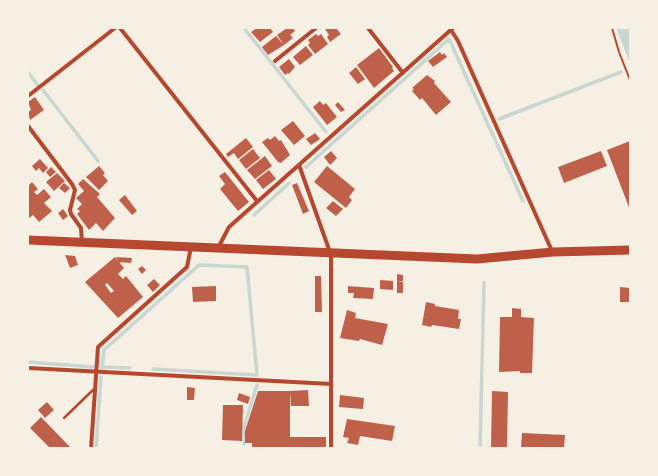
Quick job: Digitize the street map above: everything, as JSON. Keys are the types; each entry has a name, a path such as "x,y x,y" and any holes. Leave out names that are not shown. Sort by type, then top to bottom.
{"highway":[{"path":"28,240 477,259 553,252 630,250"}],"street":[{"path":"28,96 115,28"},
{"path":"120,28 257,201"},
{"path":"275,61 316,28"},
{"path":"368,28 403,73"},
{"path":"218,248 229,227 452,29 553,252"},
{"path":"28,126 75,190 70,210 71,214 81,228 82,243"},
{"path":"299,165 331,254 331,448"},
{"path":"91,448 95,372 98,347 187,268 191,247"},
{"path":"28,368 331,384"}],"lane":[{"path":"64,418 94,389"}],"path":[{"path":"612,28 619,52 630,80"}],"shaded area":[{"path":"616,28 630,28 630,63"}],"building":[{"path":"257,28 270,28 273,32 260,42 251,32"},
{"path":"287,28 293,28 295,31 290,35 293,38 284,45 277,35"},
{"path":"336,28 341,34 330,42 327,37 329,35 325,29"},
{"path":"316,34 318,36 321,34 328,44 315,54 308,45 310,43 308,40"},
{"path":"276,36 284,45 268,55 262,47"},
{"path":"306,46 313,55 300,65 293,57"},
{"path":"379,48 393,67 392,68 394,71 374,88 357,65"},
{"path":"440,52 442,55 444,53 447,57 433,67 428,61"},
{"path":"289,59 295,67 289,74 288,73 285,75 279,67"},
{"path":"356,67 365,79 358,84 349,73"},
{"path":"427,75 435,81 434,83 451,102 436,115 422,98 420,100 412,91 414,89 412,88"},
{"path":"35,97 44,110 30,120 28,112 31,110 28,102"},
{"path":"320,101 323,105 326,103 337,117 327,125 313,107"},
{"path":"338,102 345,110 341,112 335,105"},
{"path":"293,121 305,136 294,145 281,130"},
{"path":"315,133 320,139 311,145 306,139"},
{"path":"275,136 279,141 281,140 290,155 281,163 278,162 262,142 268,138 270,140"},
{"path":"246,138 253,147 238,159 234,153 228,157 226,154"},
{"path":"630,141 630,210 607,150"},
{"path":"253,149 260,158 246,169 239,160"},
{"path":"331,151 337,158 330,165 324,157"},
{"path":"601,151 607,166 564,183 558,167"},
{"path":"265,156 272,166 255,179 247,170"},
{"path":"40,159 48,168 43,173 39,168 36,171 32,166"},
{"path":"99,166 105,173 103,175 108,181 99,190 86,177"},
{"path":"327,166 355,189 349,197 352,200 346,208 314,182"},
{"path":"51,167 56,172 50,177 46,172"},
{"path":"269,170 276,179 263,189 256,180"},
{"path":"225,172 249,202 238,211 220,189 225,184 219,176"},
{"path":"57,173 65,181 54,191 46,182"},
{"path":"83,179 100,194 97,197 115,218 103,231 96,223 89,230 77,214 80,211 77,209 82,204 76,198 84,191 78,184"},
{"path":"32,182 38,189 34,192 37,195 44,189 51,197 44,203 52,211 39,222 33,215 28,219 28,186"},
{"path":"64,183 70,188 65,193 59,188"},
{"path":"297,183 309,211 303,214 292,185"},
{"path":"125,195 137,211 132,215 119,200"},
{"path":"333,201 343,209 336,216 326,208"},
{"path":"63,209 68,216 63,220 58,213"},
{"path":"65,255 75,256 78,265 70,268"},
{"path":"115,257 124,268 118,274 123,279 126,276 143,297 118,318 85,282","holes":["107,283 114,291 111,293 105,285"]},
{"path":"116,257 132,258 131,263 119,262"},
{"path":"142,266 146,270 142,274 138,269"},
{"path":"397,274 403,275 403,281 397,281"},
{"path":"315,276 321,276 322,312 315,312"},
{"path":"154,279 160,285 153,292 147,285"},
{"path":"380,280 393,281 393,290 380,289"},
{"path":"397,281 403,282 403,293 397,293"},
{"path":"216,286 216,301 193,302 192,287"},
{"path":"348,286 374,288 373,299 353,298 354,293 348,293"},
{"path":"620,287 630,288 630,302 620,302"},
{"path":"426,302 435,304 435,306 459,310 458,319 461,319 459,329 422,325"},
{"path":"512,308 521,309 521,317 534,318 532,373 520,373 520,371 499,372 500,317 512,317"},
{"path":"347,310 356,313 355,318 388,324 382,345 360,339 359,341 340,338"},
{"path":"187,387 195,388 194,400 187,400"},
{"path":"308,390 309,406 291,406 290,391"},
{"path":"258,391 290,391 290,437 326,437 326,448 252,448 252,443 245,443 245,431"},
{"path":"492,391 508,392 507,448 491,448"},
{"path":"239,393 250,397 248,404 237,400"},
{"path":"340,395 364,398 363,409 339,407"},
{"path":"47,402 54,410 45,418 38,410"},
{"path":"223,405 243,405 242,441 222,440"},
{"path":"41,417 70,447 69,448 50,448 30,428"},
{"path":"347,419 395,426 392,441 360,436 358,445 347,443 349,438 343,437"},
{"path":"522,433 565,435 564,448 521,448"}],"waterway":[{"path":"244,28 326,132"},
{"path":"306,167 449,39 523,201"},
{"path":"28,72 37,84"},
{"path":"499,119 621,72"},
{"path":"43,90 98,161"},
{"path":"254,215 289,183"},
{"path":"102,369 104,350 199,265 247,267 257,375 153,369"},
{"path":"480,448 484,283"},
{"path":"28,362 93,367"},
{"path":"102,367 130,368"},
{"path":"96,448 101,377"},
{"path":"244,444 244,427 257,385"}]}
